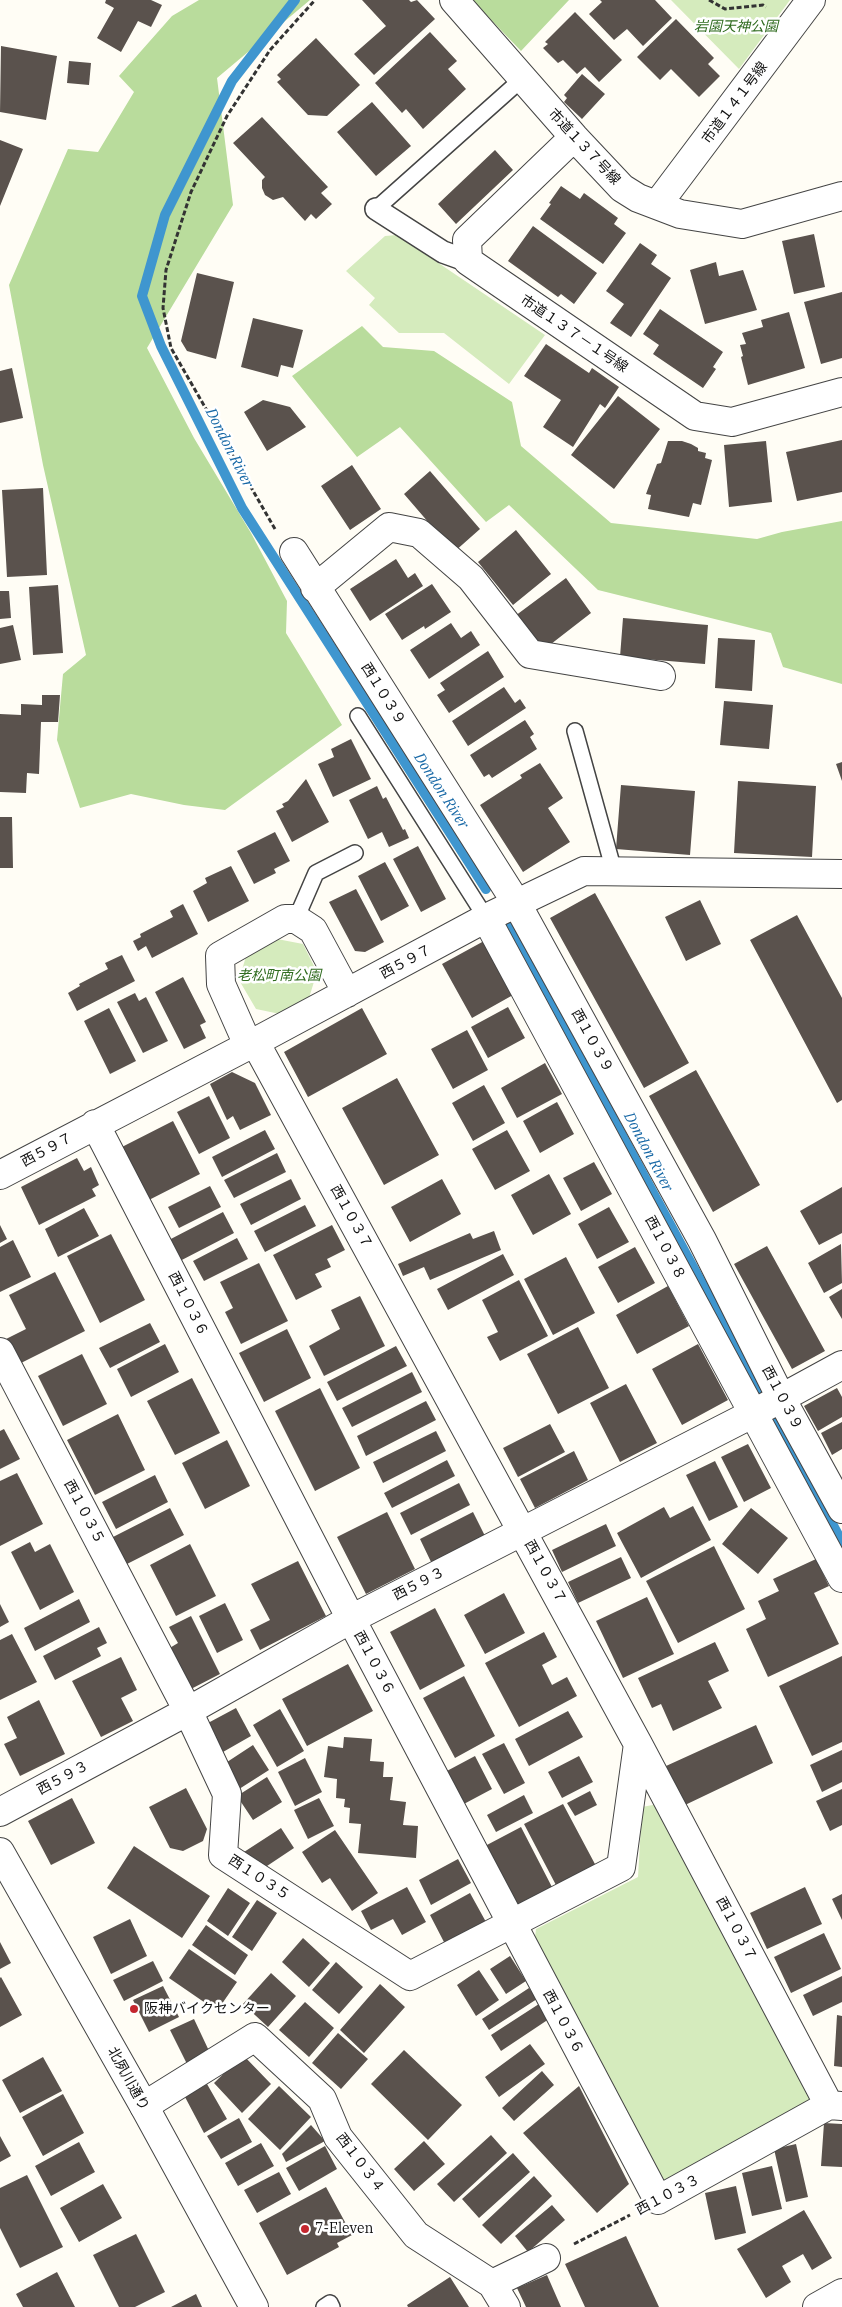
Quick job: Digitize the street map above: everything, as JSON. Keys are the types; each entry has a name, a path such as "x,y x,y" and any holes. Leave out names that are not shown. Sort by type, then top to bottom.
{"street":[{"name":"市道１３７号線","path":"454,0 622,188 638,198 680,214 742,224 842,196"},
{"name":"市道１４１号線","path":"657,205 811,0"},
{"path":"376,209 443,252 468,261 467,240 574,136"},
{"name":"市道１３７－１号線","path":"468,261 695,416 732,422 842,392"},
{"path":"316,588 389,527 419,533 472,578 530,654 661,676"},
{"name":"西１０３９","path":"294,552 516,904 702,1240 781,1398 842,1509"},
{"name":"西５９７","path":"0,1175 252,1044 486,918 584,871 842,874"},
{"name":"西１０３８","path":"486,918 842,1578"},
{"name":"西１０３７","path":"296,919 285,919 220,956 221,984 252,1044 522,1530 836,2106"},
{"path":"296,919 313,930 347,993"},
{"name":"西１０３６","path":"95,1124 351,1619 658,2200"},
{"name":"西１０３５","path":"0,1352 188,1711 227,1794 224,1855 410,1976 621,1867 638,1744"},
{"name":"西５９３","path":"0,1812 188,1711 351,1619 842,1365"},
{"name":"北夙川通り","path":"0,1852 144,2106 254,2307"},
{"name":"西１０３４","path":"144,2106 255,2037 322,2099 338,2137 416,2235 492,2284 506,2307"},
{"name":"西１０３３","path":"658,2200 836,2106"},
{"path":"492,2284 546,2258"},
{"path":"817,2307 842,2293"}],"lane":[{"path":"376,209 523,78"},
{"path":"358,716 486,918"},
{"path":"575,731 614,872"},
{"path":"296,919 316,873 355,853"}],"path":[{"path":"294,552 279,535 171,348 163,308 166,270 191,192 227,116 270,50 315,0"},
{"path":"710,0 725,9 763,5 795,23"},
{"name":"西１０３３","path":"546,2258 658,2200"}],"green space":[{"path":"199,0 310,0 217,78 233,205 147,348 194,438 251,533 287,601 286,633 342,725 225,810 184,805 131,794 80,808 57,740 63,674 86,655 43,465 9,285 68,149 98,152 134,92 119,76 172,16"},
{"path":"472,0 569,0 521,51"},
{"name":"岩園天神公園","path":"671,0 790,0 739,69"},
{"path":"397,235 545,335 509,384 444,333 399,333 369,305 375,298 346,271 385,236"},
{"path":"362,326 383,347 434,351 512,402 521,446 611,523 757,539 782,532 842,521 842,684 783,667 771,633 598,590 509,505 486,522 400,427 357,457 292,376"},
{"name":"老松町南公園","path":"277,939 303,944 317,972 309,998 280,1014 256,1009 239,980 247,953"},
{"path":"658,1804 814,2095 807,2109 667,2182 653,2172 534,1946 536,1929 638,1877 642,1807"}],"building":[{"path":"106,0 151,0 162,5 151,27 138,21 121,52 97,38 114,8 105,3"},
{"path":"362,0 409,0 411,2 417,0 435,19 374,75 354,54 386,26"},
{"path":"600,0 655,0 672,18 643,46 627,29 614,40 589,14 602,2"},
{"path":"575,12 622,60 599,82 585,67 577,74 563,60 558,63 543,48 548,44 545,42"},
{"path":"676,19 714,58 708,64 720,76 699,97 671,69 660,80 637,57"},
{"path":"430,32 457,61 448,69 466,89 423,129 406,109 402,113 375,83"},
{"path":"316,38 360,85 327,116 308,115 277,82 281,79 277,75"},
{"path":"1,46 57,56 46,120 0,112"},
{"path":"69,61 91,63 89,85 67,83"},
{"path":"582,74 605,94 582,119 564,102 567,98 564,95"},
{"path":"372,102 411,146 376,176 337,132"},
{"path":"262,117 328,187 321,193 332,204 316,219 311,214 305,221 283,197 273,200 265,195 262,188 262,180 265,177 233,143"},
{"path":"0,140 23,149 0,206"},
{"path":"495,150 513,170 456,224 438,204"},
{"path":"561,186 580,199 584,193 618,218 614,224 626,233 603,264 540,219"},
{"path":"533,226 597,273 574,304 561,294 558,297 508,261"},
{"path":"814,234 825,287 794,294 782,241"},
{"path":"640,243 657,255 651,264 671,278 631,337 610,323 624,304 606,291"},
{"path":"716,262 719,276 743,270 757,310 705,324 690,270"},
{"path":"197,273 234,282 216,359 187,351 181,341"},
{"path":"842,292 842,358 821,364 804,302"},
{"path":"660,309 723,352 713,367 716,369 703,388 653,354 659,345 643,334"},
{"path":"789,312 805,368 748,385 741,357 743,356 740,345 746,344 742,333 763,327 761,320"},
{"path":"253,318 303,330 293,368 281,365 278,377 241,367"},
{"path":"546,344 589,373 592,368 619,387 605,408 600,404 573,447 543,427 561,400 524,376"},
{"path":"12,368 23,418 0,423 0,371"},
{"path":"618,396 660,429 614,489 571,455"},
{"path":"263,400 290,407 306,427 267,451 244,412"},
{"path":"842,440 842,492 797,501 786,452"},
{"path":"668,441 682,441 691,444 698,448 698,451 706,453 705,458 712,460 701,505 693,503 689,517 648,509 651,495 646,494 657,464 661,463"},
{"path":"766,441 772,502 729,507 724,445"},
{"path":"352,465 381,509 350,530 321,486"},
{"path":"430,471 480,529 454,552 404,494"},
{"path":"43,488 47,575 7,577 2,490"},
{"path":"516,530 551,574 513,605 478,562"},
{"path":"396,559 408,578 415,573 423,586 370,621 350,589"},
{"path":"566,578 591,613 542,651 515,616"},
{"path":"432,584 451,612 425,629 424,626 402,640 385,614"},
{"path":"58,585 63,653 33,655 29,587"},
{"path":"0,591 9,591 11,618 0,619"},
{"path":"623,618 708,625 705,664 620,657"},
{"path":"451,623 461,638 471,631 480,645 429,679 410,650"},
{"path":"13,625 21,660 0,664 0,628"},
{"path":"718,638 755,640 752,691 715,688"},
{"path":"488,651 504,677 449,713 437,695 445,690 440,683"},
{"path":"504,687 515,703 520,699 526,708 468,746 452,721"},
{"path":"42,695 60,695 58,722 41,722 39,774 27,773 26,793 0,792 0,714 21,715 21,704 42,705"},
{"path":"724,701 773,705 769,749 720,745"},
{"path":"525,720 534,734 530,737 537,749 492,778 489,774 484,777 470,755"},
{"path":"351,739 371,779 333,797 318,764 334,757 331,749"},
{"path":"842,762 842,781 836,764"},
{"path":"540,763 563,798 548,808 570,842 523,872 480,805 522,778 520,775"},
{"path":"306,779 329,822 292,842 276,811 284,807 282,804 288,801"},
{"path":"738,781 816,786 812,857 734,853"},
{"path":"621,785 695,791 690,855 616,849"},
{"path":"377,786 383,799 386,797 409,838 389,847 382,832 368,839 349,800"},
{"path":"0,817 12,817 13,868 0,868"},
{"path":"275,832 290,861 274,869 276,873 254,884 237,851"},
{"path":"418,846 446,899 421,912 393,859"},
{"path":"385,862 409,906 381,921 358,876"},
{"path":"231,866 249,901 208,922 193,891 207,883 205,878"},
{"path":"356,889 384,942 365,952 355,951 329,902"},
{"path":"595,893 689,1063 644,1088 550,918"},
{"path":"700,900 721,944 686,961 665,917"},
{"path":"183,904 198,934 152,958 146,946 138,951 133,941 141,937 140,934 173,917 170,911"},
{"path":"797,915 842,998 842,1100 837,1103 750,940"},
{"path":"484,941 513,995 472,1018 442,964"},
{"path":"122,955 135,981 77,1011 68,993 80,986 79,984 108,969 105,963"},
{"path":"183,977 206,1022 200,1025 206,1038 184,1049 155,992"},
{"path":"135,993 139,1001 146,997 168,1041 143,1053 117,1002"},
{"path":"508,1007 525,1038 488,1058 471,1027"},
{"path":"109,1008 136,1061 110,1074 84,1021"},
{"path":"362,1008 387,1054 308,1097 284,1052"},
{"path":"467,1030 488,1070 453,1089 431,1049"},
{"path":"545,1063 562,1094 517,1118 501,1088"},
{"path":"696,1070 760,1185 713,1212 649,1096"},
{"path":"232,1072 255,1083 271,1115 240,1130 233,1116 227,1120 210,1084"},
{"path":"397,1078 439,1155 384,1185 342,1108"},
{"path":"484,1085 505,1123 473,1141 452,1103"},
{"path":"209,1096 230,1138 199,1154 177,1112"},
{"path":"557,1102 574,1134 540,1153 523,1121"},
{"path":"173,1121 200,1174 145,1202 118,1149"},
{"path":"265,1130 275,1149 222,1177 212,1157"},
{"path":"507,1130 530,1171 495,1190 472,1149"},
{"path":"277,1153 286,1172 234,1198 224,1180"},
{"path":"77,1158 84,1171 91,1167 99,1185 92,1189 96,1196 39,1225 21,1187"},
{"path":"594,1162 612,1194 581,1211 563,1178"},
{"path":"549,1174 571,1214 533,1235 511,1195"},
{"path":"291,1179 301,1199 251,1225 240,1204"},
{"path":"442,1179 461,1214 410,1242 391,1207"},
{"path":"210,1186 221,1207 179,1228 168,1207"},
{"path":"842,1187 842,1233 819,1245 800,1211"},
{"path":"305,1205 316,1226 265,1252 254,1231"},
{"path":"609,1207 629,1242 597,1259 578,1224"},
{"path":"84,1208 99,1236 58,1257 45,1229"},
{"path":"223,1212 234,1233 176,1263 165,1242"},
{"path":"0,1225 7,1239 0,1243"},
{"path":"332,1225 345,1250 327,1259 331,1267 315,1274 322,1287 296,1300 273,1255"},
{"path":"494,1231 501,1250 430,1280 424,1267 403,1276 398,1264 470,1233 473,1239"},
{"path":"111,1234 145,1300 100,1323 67,1256"},
{"path":"237,1238 248,1259 204,1281 193,1261"},
{"path":"13,1240 31,1277 0,1292 0,1247"},
{"path":"841,1244 842,1283 824,1293 808,1263"},
{"path":"767,1246 825,1351 792,1369 734,1264"},
{"path":"635,1247 655,1283 618,1303 598,1267"},
{"path":"503,1254 514,1275 448,1310 437,1289"},
{"path":"566,1257 595,1313 553,1335 524,1279"},
{"path":"259,1263 288,1321 241,1344 225,1312 233,1308 220,1282"},
{"path":"55,1272 85,1331 19,1364 6,1339 26,1329 9,1295"},
{"path":"519,1280 548,1336 500,1361 487,1337 498,1332 482,1300"},
{"path":"668,1286 689,1326 637,1354 616,1315"},
{"path":"842,1289 842,1319 829,1297"},
{"path":"360,1296 385,1346 324,1376 309,1346 340,1329 331,1310"},
{"path":"150,1323 160,1342 110,1368 99,1348"},
{"path":"578,1327 609,1388 558,1414 527,1354"},
{"path":"287,1329 311,1378 264,1402 239,1353"},
{"path":"165,1344 179,1372 131,1397 117,1369"},
{"path":"698,1344 728,1400 682,1425 652,1369"},
{"path":"396,1346 407,1366 337,1401 327,1382"},
{"path":"82,1354 107,1404 63,1426 38,1376"},
{"path":"412,1372 422,1392 352,1427 342,1408"},
{"path":"192,1378 220,1433 175,1455 147,1401"},
{"path":"626,1384 657,1443 620,1462 590,1403"},
{"path":"320,1388 360,1468 315,1491 275,1411"},
{"path":"837,1388 842,1397 842,1417 818,1431 804,1406"},
{"path":"426,1401 436,1420 366,1456 357,1436"},
{"path":"118,1414 145,1470 95,1495 67,1440"},
{"path":"842,1422 842,1449 832,1455 821,1433"},
{"path":"550,1424 565,1452 518,1477 503,1448"},
{"path":"4,1429 20,1459 0,1469 0,1431"},
{"path":"436,1431 446,1451 383,1483 373,1462"},
{"path":"227,1440 250,1486 205,1509 182,1463"},
{"path":"748,1444 771,1488 744,1502 721,1457"},
{"path":"574,1451 588,1480 535,1508 520,1479"},
{"path":"447,1460 455,1476 392,1508 384,1493"},
{"path":"715,1461 738,1507 709,1521 686,1475"},
{"path":"17,1473 43,1524 0,1546 0,1481"},
{"path":"155,1475 168,1502 116,1529 102,1502"},
{"path":"459,1483 470,1505 411,1535 400,1513"},
{"path":"693,1506 711,1540 641,1578 617,1533 664,1507 670,1518"},
{"path":"170,1508 184,1535 127,1564 113,1537"},
{"path":"751,1508 788,1538 758,1574 722,1544"},
{"path":"387,1512 415,1569 366,1594 337,1537"},
{"path":"473,1512 485,1536 432,1564 420,1539"},
{"path":"606,1524 616,1546 562,1572 552,1550"},
{"path":"30,1542 35,1552 50,1544 74,1592 40,1610 11,1552"},
{"path":"190,1544 216,1596 176,1616 150,1565"},
{"path":"714,1546 745,1609 678,1643 646,1581"},
{"path":"621,1557 631,1578 578,1603 568,1582"},
{"path":"816,1559 829,1586 814,1593 839,1644 768,1677 746,1629 766,1619 758,1601 779,1591 773,1579"},
{"path":"298,1561 326,1616 260,1650 250,1630 270,1620 251,1584"},
{"path":"504,1593 525,1633 485,1654 464,1615"},
{"path":"647,1597 674,1654 623,1678 596,1621"},
{"path":"79,1599 90,1622 35,1651 24,1628"},
{"path":"225,1603 243,1640 217,1653 199,1616"},
{"path":"0,1604 9,1622 0,1627"},
{"path":"435,1608 465,1666 420,1690 390,1632"},
{"path":"191,1616 220,1674 189,1690 168,1649 178,1643 169,1627"},
{"path":"99,1627 107,1643 97,1648 101,1656 55,1680 43,1656"},
{"path":"544,1632 557,1657 542,1665 552,1685 567,1677 577,1696 519,1727 485,1663"},
{"path":"12,1634 37,1682 0,1700 0,1640"},
{"path":"715,1642 729,1671 708,1681 722,1708 673,1731 661,1704 652,1708 638,1678"},
{"path":"842,1656 842,1742 812,1756 779,1686"},
{"path":"121,1657 137,1690 121,1698 133,1721 101,1737 72,1681"},
{"path":"348,1664 373,1711 307,1746 282,1699"},
{"path":"464,1676 495,1736 455,1758 423,1698"},
{"path":"39,1700 65,1754 20,1776 4,1744 17,1738 7,1717"},
{"path":"236,1708 251,1736 223,1752 208,1723"},
{"path":"280,1709 304,1751 277,1767 253,1725"},
{"path":"568,1711 583,1737 529,1766 515,1739"},
{"path":"756,1725 773,1763 685,1805 666,1766"},
{"path":"344,1737 372,1739 370,1761 384,1762 383,1777 393,1777 390,1800 406,1802 403,1825 418,1826 416,1858 358,1853 361,1824 349,1823 350,1808 344,1807 345,1799 336,1798 337,1779 324,1777 328,1746 343,1748"},
{"path":"504,1743 525,1783 504,1794 482,1754"},
{"path":"253,1745 269,1770 236,1791 221,1766"},
{"path":"842,1750 842,1782 822,1792 810,1765"},
{"path":"475,1756 492,1789 462,1805 445,1772"},
{"path":"579,1756 593,1782 562,1798 548,1772"},
{"path":"305,1758 322,1792 295,1806 278,1772"},
{"path":"267,1777 282,1802 253,1820 237,1796"},
{"path":"186,1788 207,1829 203,1841 183,1851 170,1848 149,1807"},
{"path":"842,1789 842,1825 830,1831 816,1801"},
{"path":"590,1791 597,1805 575,1816 567,1803"},
{"path":"524,1795 533,1813 496,1832 487,1815"},
{"path":"72,1798 95,1843 51,1865 28,1821"},
{"path":"319,1798 334,1826 308,1839 294,1810"},
{"path":"563,1804 596,1866 557,1887 524,1824"},
{"path":"521,1827 553,1889 517,1907 485,1846"},
{"path":"281,1828 294,1848 258,1872 244,1852"},
{"path":"335,1830 378,1893 352,1911 330,1878 322,1883 302,1852"},
{"path":"134,1846 210,1896 182,1938 107,1888"},
{"path":"458,1859 471,1883 431,1905 419,1880"},
{"path":"407,1887 426,1922 402,1935 393,1919 371,1930 361,1911"},
{"path":"805,1887 822,1924 767,1949 750,1913"},
{"path":"228,1888 250,1903 228,1936 207,1921"},
{"path":"470,1893 486,1922 445,1944 430,1915"},
{"path":"842,1894 842,1920 832,1899"},
{"path":"257,1900 277,1913 252,1951 232,1937"},
{"path":"130,1919 147,1956 111,1974 93,1937"},
{"path":"206,1925 248,1955 235,1975 192,1945"},
{"path":"824,1933 841,1969 791,1993 774,1957"},
{"path":"303,1938 330,1963 309,1987 282,1962"},
{"path":"0,1942 11,1963 0,1969"},
{"path":"189,1949 237,1982 217,2011 169,1978"},
{"path":"510,1956 526,1981 506,1994 490,1969"},
{"path":"153,1961 163,1981 124,2001 113,1980"},
{"path":"336,1962 363,1987 339,2014 312,1990"},
{"path":"479,1970 499,2000 476,2016 457,1985"},
{"path":"271,1973 296,1996 268,2027 243,2004"},
{"path":"842,1976 842,2002 813,2016 803,1995"},
{"path":"0,1978 22,2015 0,2027"},
{"path":"380,1984 405,2007 364,2053 340,2030"},
{"path":"163,1986 179,2017 149,2032 133,2000"},
{"path":"529,1988 537,1999 489,2030 482,2019"},
{"path":"305,2002 334,2028 309,2057 279,2030"},
{"path":"542,2002 552,2017 501,2051 491,2035"},
{"path":"837,2015 842,2016 842,2067 834,2066"},
{"path":"194,2019 210,2053 187,2064 170,2030"},
{"path":"338,2033 368,2059 341,2089 312,2063"},
{"path":"530,2044 545,2064 499,2097 485,2077"},
{"path":"404,2050 462,2105 428,2140 371,2084"},
{"path":"243,2055 271,2084 242,2113 214,2083"},
{"path":"43,2057 62,2091 20,2113 2,2080"},
{"path":"542,2071 554,2085 514,2121 502,2108"},
{"path":"207,2084 227,2119 204,2133 185,2097"},
{"path":"279,2086 311,2117 280,2150 248,2119"},
{"path":"579,2086 629,2184 597,2213 523,2133"},
{"path":"63,2094 84,2133 43,2156 22,2117"},
{"path":"239,2118 252,2142 221,2159 207,2136"},
{"path":"824,2123 842,2124 842,2167 821,2166"},
{"path":"311,2125 325,2141 286,2162 282,2154"},
{"path":"491,2135 507,2153 454,2202 437,2184"},
{"path":"0,2136 11,2156 0,2162"},
{"path":"424,2141 445,2164 414,2191 394,2169"},
{"path":"79,2142 95,2172 51,2196 35,2166"},
{"path":"261,2143 274,2166 238,2186 225,2163"},
{"path":"796,2144 808,2197 786,2202 774,2149"},
{"path":"325,2146 337,2169 299,2191 286,2168"},
{"path":"513,2153 530,2172 479,2218 462,2199"},
{"path":"772,2166 782,2209 752,2216 742,2173"},
{"path":"279,2172 291,2194 257,2213 244,2190"},
{"path":"27,2175 63,2247 20,2268 0,2228 0,2188"},
{"path":"534,2176 552,2196 501,2244 482,2225"},
{"path":"103,2184 122,2218 79,2242 60,2208"},
{"path":"736,2186 746,2233 715,2240 705,2193"},
{"name":"7-Eleven","path":"326,2187 352,2235 337,2243 339,2247 287,2275 259,2223"},
{"path":"552,2205 565,2220 528,2252 515,2236"},
{"path":"804,2210 832,2258 812,2270 803,2254 782,2266 791,2282 766,2298 737,2249"},
{"path":"136,2234 165,2292 135,2307 119,2307 93,2255"},
{"path":"626,2236 659,2307 585,2307 565,2264"},
{"path":"57,2272 75,2307 23,2307 16,2294"},
{"path":"547,2275 561,2307 526,2307 517,2288"},
{"path":"450,2277 469,2307 408,2307 407,2305"},
{"path":"196,2294 202,2307 171,2307"}],"waterway":[{"name":"Dondon River","path":"295,0 232,81 165,215 142,296 161,346 242,508 486,889"},
{"name":"Dondon River","path":"509,926 761,1393"},
{"name":"Dondon River","path":"776,1420 842,1542"}],"place":[{"name":"阪神バイクセンター","path":"134,2009"},
{"name":"7-Eleven","path":"305,2229"}]}
